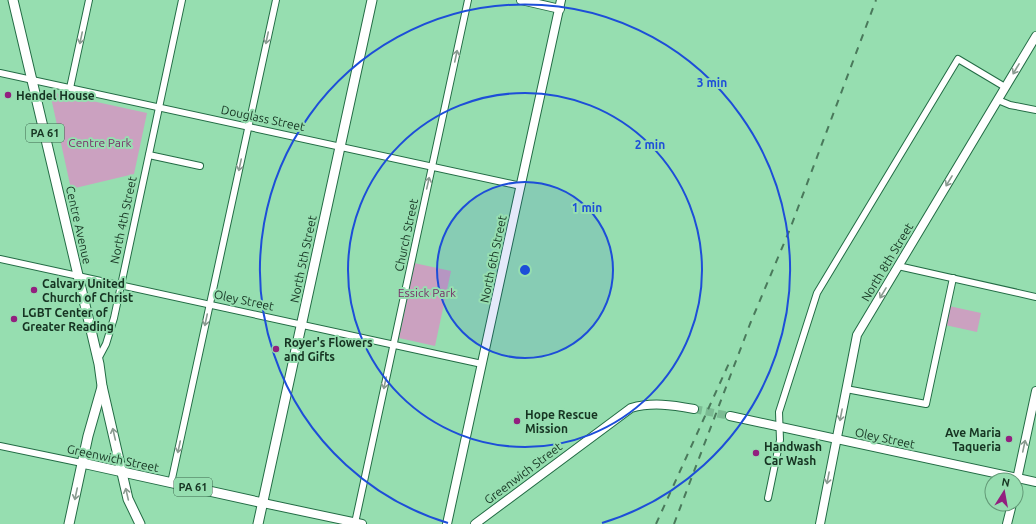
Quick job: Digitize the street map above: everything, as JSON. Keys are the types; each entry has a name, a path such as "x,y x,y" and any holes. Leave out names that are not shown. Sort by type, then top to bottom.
{"main road":[{"name":"Centre Avenue","path":"13,0 98,359 102,386 128,499 140,524"},
{"name":"North 5th Street","path":"258,524 372,0"},
{"name":"PA 61","path":"82,464 102,386"},
{"name":"Greenwich Street","path":"82,464 263,502"},
{"path":"70,524 82,464"}],"street":[{"path":"70,88 89,0"},
{"name":"North 4th Street","path":"98,359 108,338 114,318 182,0"},
{"path":"171,482 276,0"},
{"name":"Church Street","path":"359,523 393,345 468,0"},
{"path":"521,0 560,4"},
{"name":"North 6th Street","path":"447,524 560,4"},
{"name":"North 8th Street","path":"820,524 857,336 1036,36"},
{"path":"768,498 780,440 779,412 817,293 958,59 1005,87"},
{"name":"Douglass Street","path":"0,73 521,186"},
{"path":"998,100 1010,105 1036,110"},
{"path":"149,155 200,166"},
{"name":"Oley Street","path":"0,259 482,364"},
{"path":"898,266 1036,296"},
{"path":"846,389 926,404 953,278"},
{"path":"1019,472 1036,391"},
{"name":"Greenwich Street","path":"475,524 631,408 642,405 660,404 694,409"},
{"name":"Oley Street","path":"730,416 984,474"},
{"name":"Greenwich Street","path":"0,446 82,464"},
{"name":"Oley Street","path":"1024,481 1036,482"},
{"name":"Greenwich Street","path":"263,502 359,523"},
{"path":"1007,524 1010,512"}],"green space":[{"name":"Centre Park","path":"51,92 147,113 134,174 71,189"},
{"name":"Essick Park","path":"414,263 451,271 435,346 399,338"},
{"path":"949,306 981,313 977,332 945,325"}],"tunnel":[{"path":"694,409 730,416"}],"railway":[{"path":"674,524 750,324 790,229 876,0"},
{"path":"656,524 730,361"}],"place":[{"name":"Hendel House","path":"8,95"},
{"name":"Calvary United Church of Christ","path":"34,290"},
{"name":"LGBT Center of Greater Reading","path":"14,319"},
{"name":"Royer's Flowers and Gifts","path":"276,349"},
{"name":"Hope Rescue Mission","path":"517,421"},
{"name":"Ave Maria Taqueria","path":"1009,439"},
{"name":"Handwash Car Wash","path":"756,453"}]}
